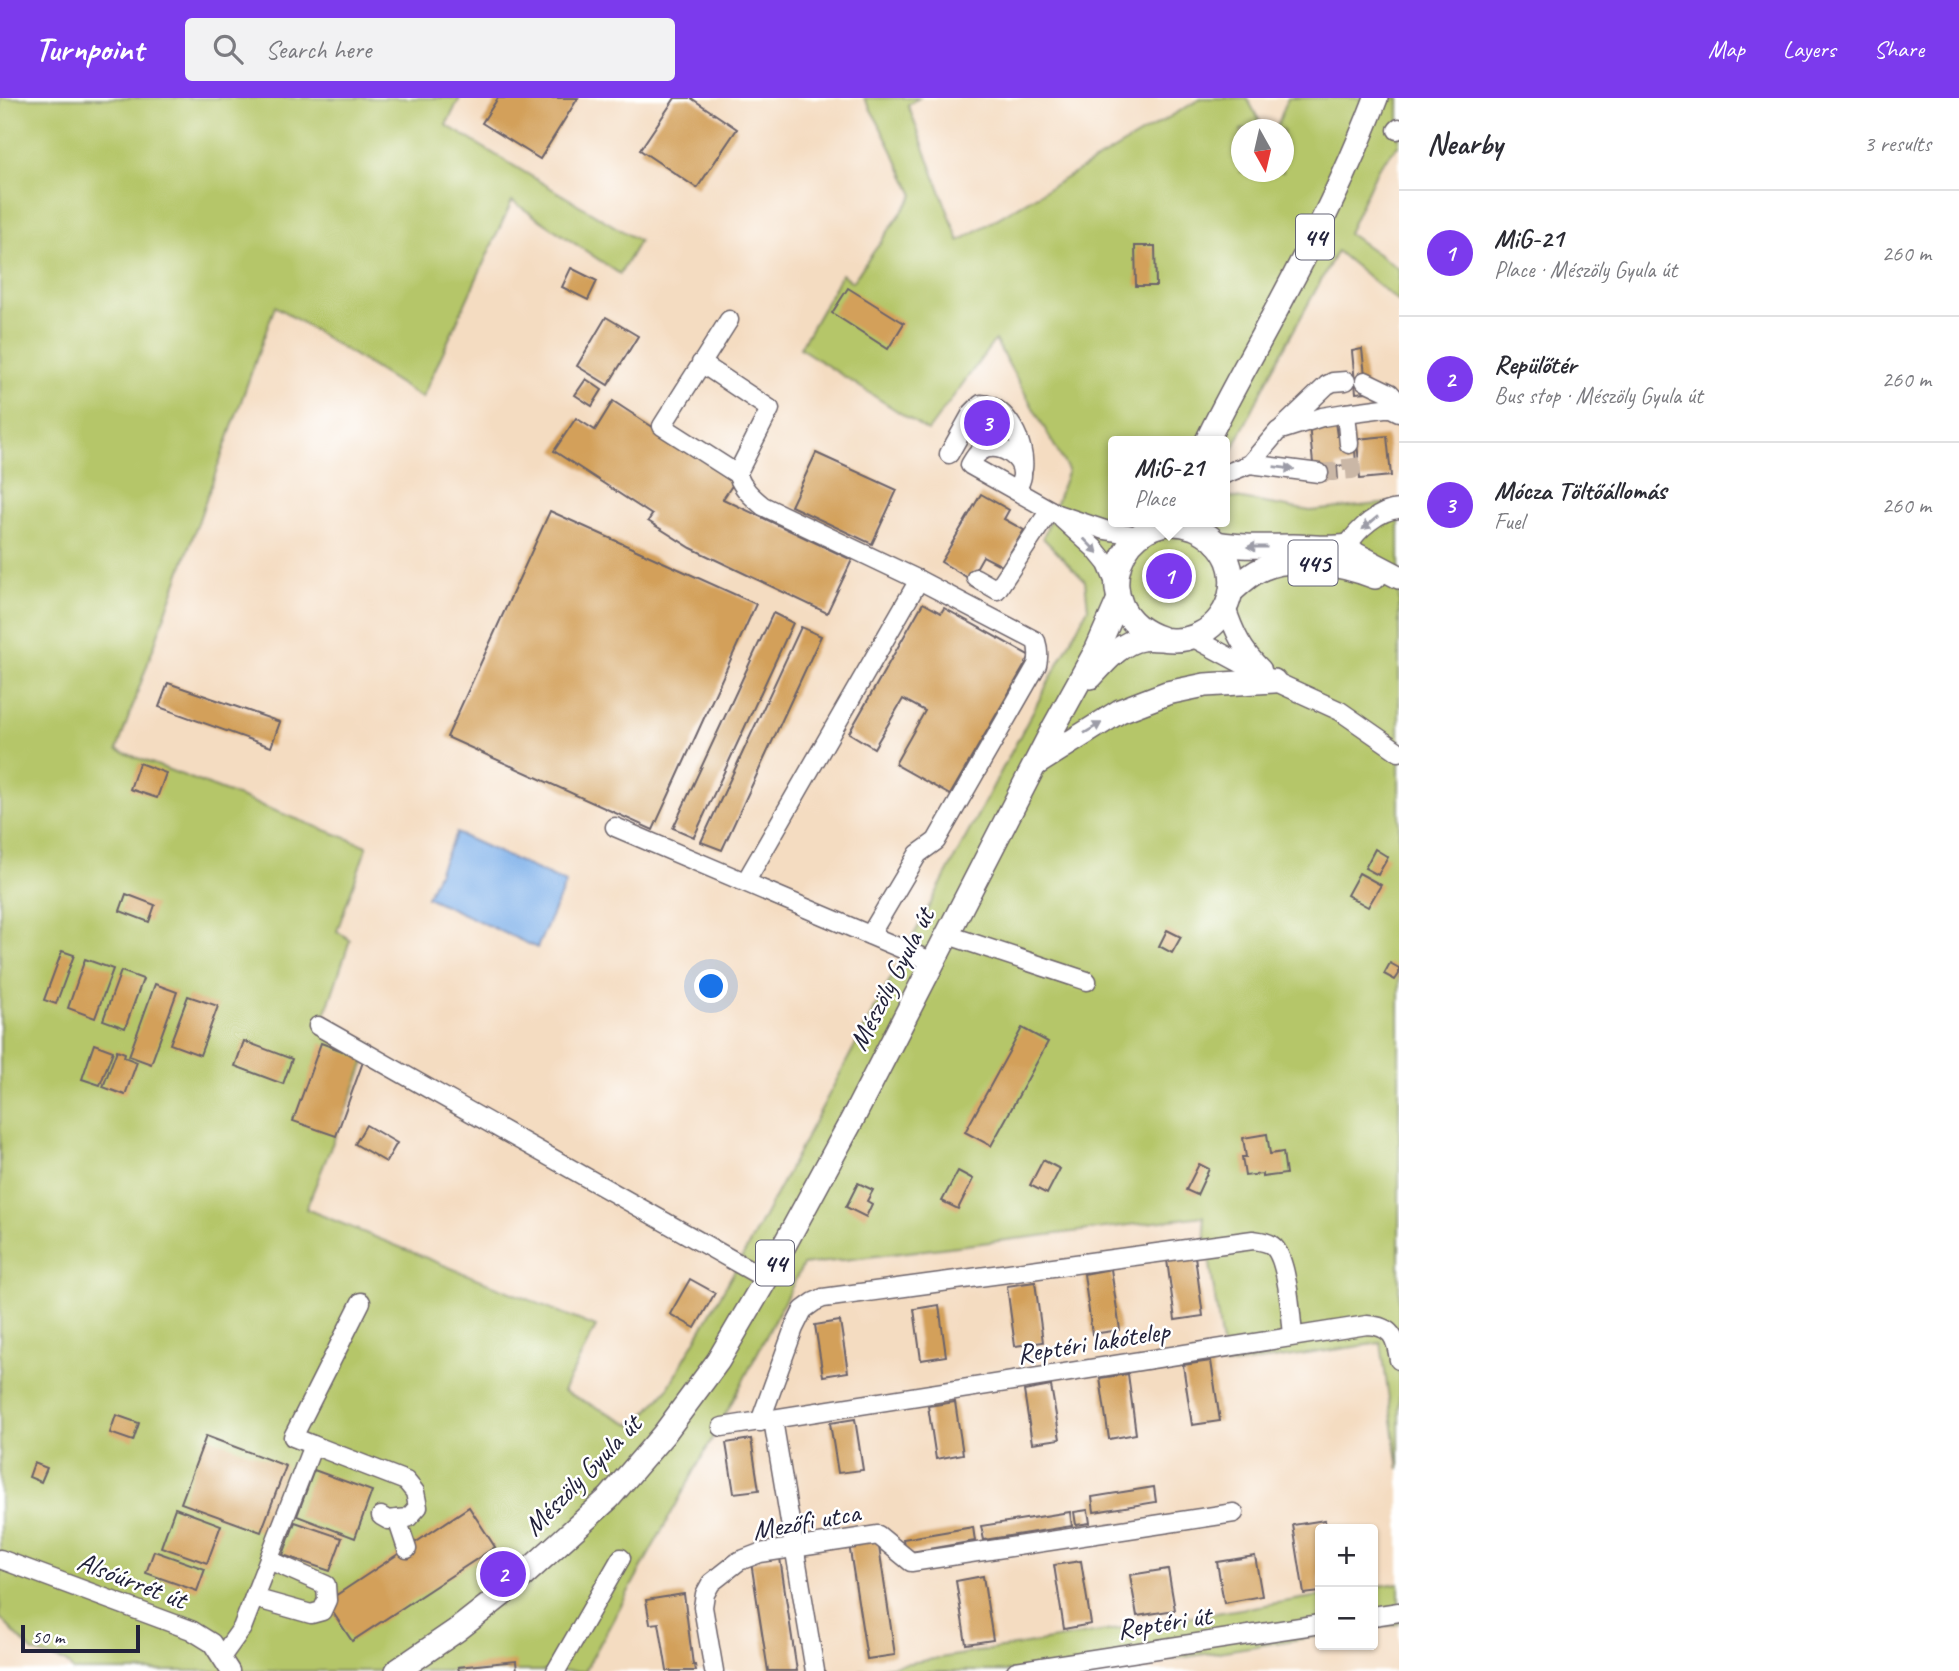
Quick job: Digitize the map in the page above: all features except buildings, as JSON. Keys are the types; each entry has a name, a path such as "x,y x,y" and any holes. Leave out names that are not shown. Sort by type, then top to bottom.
{"main road":[{"name":"44","path":"1209,436 1319,229 1376,98"},
{"name":"44","path":"1224,436 1244,371"},
{"path":"1192,527 1209,533 1228,562 1231,572 1229,600 1212,626 1192,637"},
{"name":"Mészöly Gyula út","path":"397,1671 457,1630 504,1593 610,1498 689,1402 718,1362 852,1120 1097,649 1117,592 1117,571 1121,559 1126,550 1154,528"},
{"name":"445","path":"1209,533 1252,547 1296,546 1328,549 1347,546 1355,554 1399,577"},
{"name":"445","path":"1229,600 1247,578 1266,567 1306,562 1339,566 1372,576 1399,589"},
{"path":"1117,592 1122,609 1137,626 1161,638"},
{"name":"Mészöly Gyula út","path":"1066,705 1109,657 1140,639 1172,640 1192,637"},
{"path":"1036,764 1119,711 1167,693 1205,685 1274,681"}],"street":[{"path":"729,320 662,426 737,474 749,495 763,506 919,580 1036,641 1039,657 1037,665 936,841 918,853 870,935"},
{"path":"701,363 770,409 737,474"},
{"path":"1230,472 1250,464 1278,431 1327,385 1346,381"},
{"path":"1365,381 1390,393 1399,402"},
{"path":"949,454 972,413 981,404 996,408 1010,424 1021,446 1024,460 1019,483 1094,548 1107,564 1117,592"},
{"path":"1278,431 1322,417 1346,413 1384,408 1399,412"},
{"path":"1346,413 1349,444"},
{"path":"1250,464 1319,473"},
{"path":"1347,546 1379,515 1391,509 1399,509"},
{"path":"1054,512 1105,530 1154,528"},
{"path":"976,578 997,590 1054,512"},
{"path":"746,881 919,580"},
{"path":"1229,600 1235,634 1244,649 1274,681"},
{"path":"1192,637 1274,681 1340,711 1399,752"},
{"path":"615,827 933,962"},
{"path":"948,935 1087,981"},
{"path":"317,1026 766,1279"},
{"path":"815,1671 794,1547 767,1421 794,1328 803,1310 814,1301 1253,1240 1266,1242 1274,1247 1280,1257 1285,1271 1293,1336"},
{"path":"361,1302 293,1437 406,1481 415,1492 418,1507 408,1518 389,1518 407,1549"},
{"name":"Reptéri lakótelep","path":"722,1427 1367,1325 1377,1325 1387,1330 1396,1340 1399,1360"},
{"path":"226,1664 313,1445"},
{"name":"Mezőfi utca","path":"713,1671 703,1606 705,1594 711,1583 739,1561 760,1553 878,1535 911,1562 1234,1513"},
{"path":"556,1671 621,1558"},
{"name":"Alsóúrrét út","path":"0,1559 191,1630 212,1643 226,1664"},
{"path":"254,1598 311,1614 322,1611 327,1600 326,1585 269,1560"},
{"path":"1378,1615 1399,1612"},
{"name":"Reptéri út","path":"1016,1671 1315,1625"}],"green space":[{"path":"0,98 460,98 446,125 639,241 620,274 512,201 422,398 275,306 117,750 367,846 337,931 350,940 325,1015 372,1045 306,1209 596,1327 563,1391 635,1426 667,1390 744,1254 1088,608 1085,581 1043,538 1068,470 995,340 928,431 800,348 842,274 852,282 914,195 864,98 919,98 908,105 959,241 1202,98 1247,98 1259,119 1231,119 1231,182 1294,182 1294,119 1280,119 1288,98 1399,98 1399,144 1378,168 1348,233 1399,269 1399,302 1337,251 1230,454 1230,436 1108,436 1108,527 1230,527 1230,497 1310,511 1399,502 1399,1469 1381,1343 1225,1366 1203,1216 803,1265 730,1406 585,1671 73,1671 66,1662 33,1652 0,1618"},
{"path":"1399,1583 1399,1624 1378,1627 1378,1586"},
{"path":"1315,1597 1315,1637 1097,1671 860,1671"}],"water":[{"path":"456,833 566,883 537,948 427,897"}],"tunnel":[{"path":"1319,473 1352,470 1349,444"}],"place":[{"name":"Mócza Töltőállomás","path":"987,423"},
{"name":"MiG-21","path":"1169,576"},
{"name":"Repülőtér","path":"503,1574"}]}
